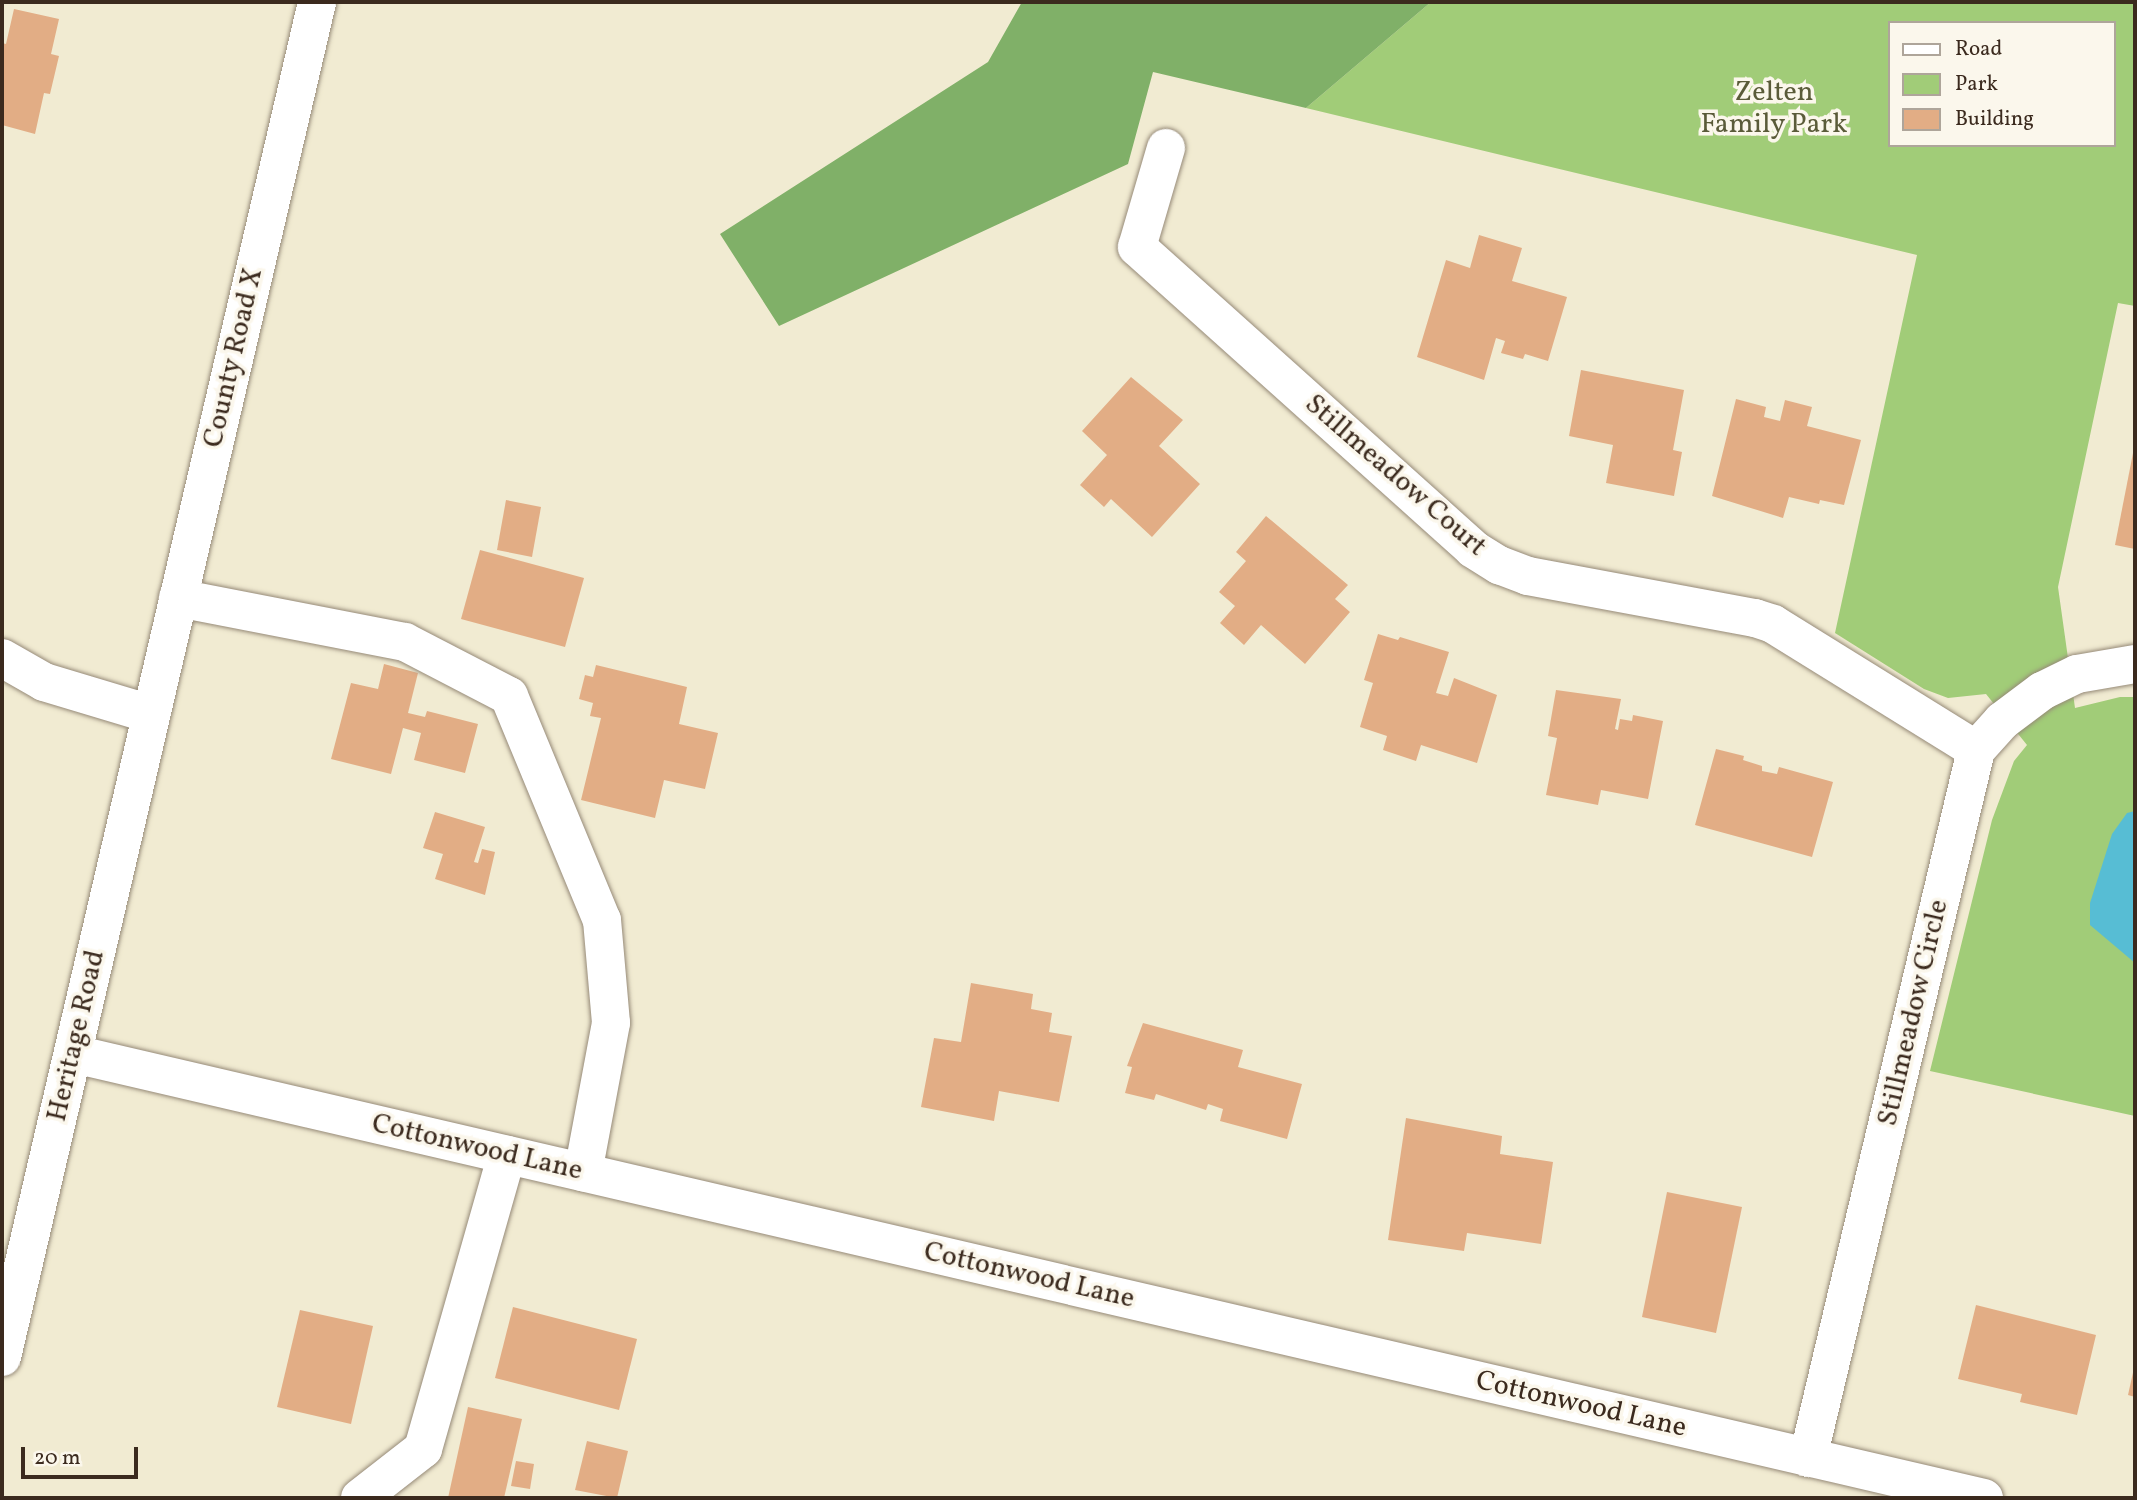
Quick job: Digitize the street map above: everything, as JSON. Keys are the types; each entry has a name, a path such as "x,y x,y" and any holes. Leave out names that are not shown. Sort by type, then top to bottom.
{"street":[{"name":"County Road X","path":"151,715 317,2"},
{"name":"Stillmeadow Court","path":"1166,148 1137,247 1473,549 1499,565 1528,576 1755,618 1773,624 1976,750"},
{"path":"178,598 405,642 509,696 602,920 611,1023 583,1172"},
{"path":"2,658 44,682 151,715"},
{"name":"Stillmeadow Circle","path":"1808,1458 1976,750 2002,721 2042,691 2077,674 2135,664"},
{"name":"Heritage Road","path":"2,1357 151,715"},
{"name":"Cottonwood Lane","path":"74,1054 1984,1498"},
{"path":"360,1498 423,1449 507,1155"}],"green space":[{"path":"1022,2 1431,2 1306,108 1153,72 1128,164 779,326 720,234 988,62"},
{"name":"Zelten Family Park","path":"1431,2 2135,2 2135,306 2118,303 2058,587 2075,708 2120,697 2135,697 2135,1116 1930,1071 1992,820 2014,761 2027,745 1986,694 1948,698 1924,689 1835,633 1917,255 1306,108"}],"water":[{"path":"2135,811 2135,963 2090,925 2090,903 2112,834 2127,813"}],"building":[{"path":"14,9 59,19 51,54 59,56 50,94 44,93 35,134 2,125 2,43 6,44"},
{"path":"1479,235 1522,248 1512,281 1567,297 1548,361 1525,354 1523,359 1501,353 1505,341 1496,338 1484,380 1417,357 1446,260 1470,268"},
{"path":"1581,370 1684,390 1673,450 1682,452 1674,496 1606,483 1613,445 1569,436"},
{"path":"1131,377 1183,420 1159,446 1200,484 1152,537 1111,499 1104,507 1080,485 1107,455 1082,431"},
{"path":"1736,399 1766,407 1764,417 1780,421 1785,400 1812,407 1807,426 1861,440 1844,505 1820,500 1819,504 1789,497 1783,518 1712,496"},
{"path":"2135,448 2135,549 2115,545"},
{"path":"506,500 541,507 532,557 497,550"},
{"path":"1266,516 1348,585 1335,599 1350,612 1305,664 1261,625 1244,645 1220,623 1235,606 1219,592 1246,561 1236,552"},
{"path":"480,550 584,578 565,647 461,619"},
{"path":"1378,634 1398,640 1400,637 1449,652 1436,693 1448,696 1454,678 1497,695 1477,763 1421,745 1416,761 1383,750 1387,736 1360,727 1373,683 1364,680"},
{"path":"384,664 418,673 408,713 425,717 427,711 478,724 465,773 414,760 421,733 403,728 391,774 331,759 351,683 378,689"},
{"path":"596,665 687,687 679,724 718,733 705,789 664,780 655,818 581,800 601,718 590,716 593,703 579,699 585,675 593,677"},
{"path":"1556,690 1621,699 1615,729 1618,730 1620,719 1632,721 1633,715 1663,721 1648,799 1601,790 1598,805 1546,795 1557,738 1548,736"},
{"path":"1716,749 1744,756 1743,760 1762,766 1762,771 1777,774 1779,767 1833,782 1812,857 1695,825"},
{"path":"435,812 485,827 474,862 478,863 482,849 495,852 485,895 435,879 443,854 423,848"},
{"path":"971,983 1033,994 1031,1009 1052,1013 1049,1032 1072,1036 1059,1102 999,1091 994,1121 921,1107 934,1038 961,1042"},
{"path":"1143,1023 1243,1050 1238,1067 1302,1084 1287,1139 1220,1121 1223,1109 1208,1104 1206,1110 1156,1094 1154,1100 1125,1093 1132,1067 1127,1066"},
{"path":"1406,1118 1502,1136 1500,1154 1553,1162 1541,1244 1467,1233 1464,1251 1388,1240"},
{"path":"1667,1192 1742,1207 1716,1333 1642,1317"},
{"path":"1976,1305 2096,1335 2077,1415 2020,1402 2022,1394 1958,1379"},
{"path":"513,1307 637,1339 619,1410 495,1378"},
{"path":"300,1310 373,1326 351,1424 277,1407"},
{"path":"2135,1368 2135,1397 2128,1395"},
{"path":"468,1407 522,1419 504,1498 448,1498"},
{"path":"587,1441 628,1451 617,1498 575,1490"},
{"path":"516,1461 534,1464 530,1489 511,1486"}]}
